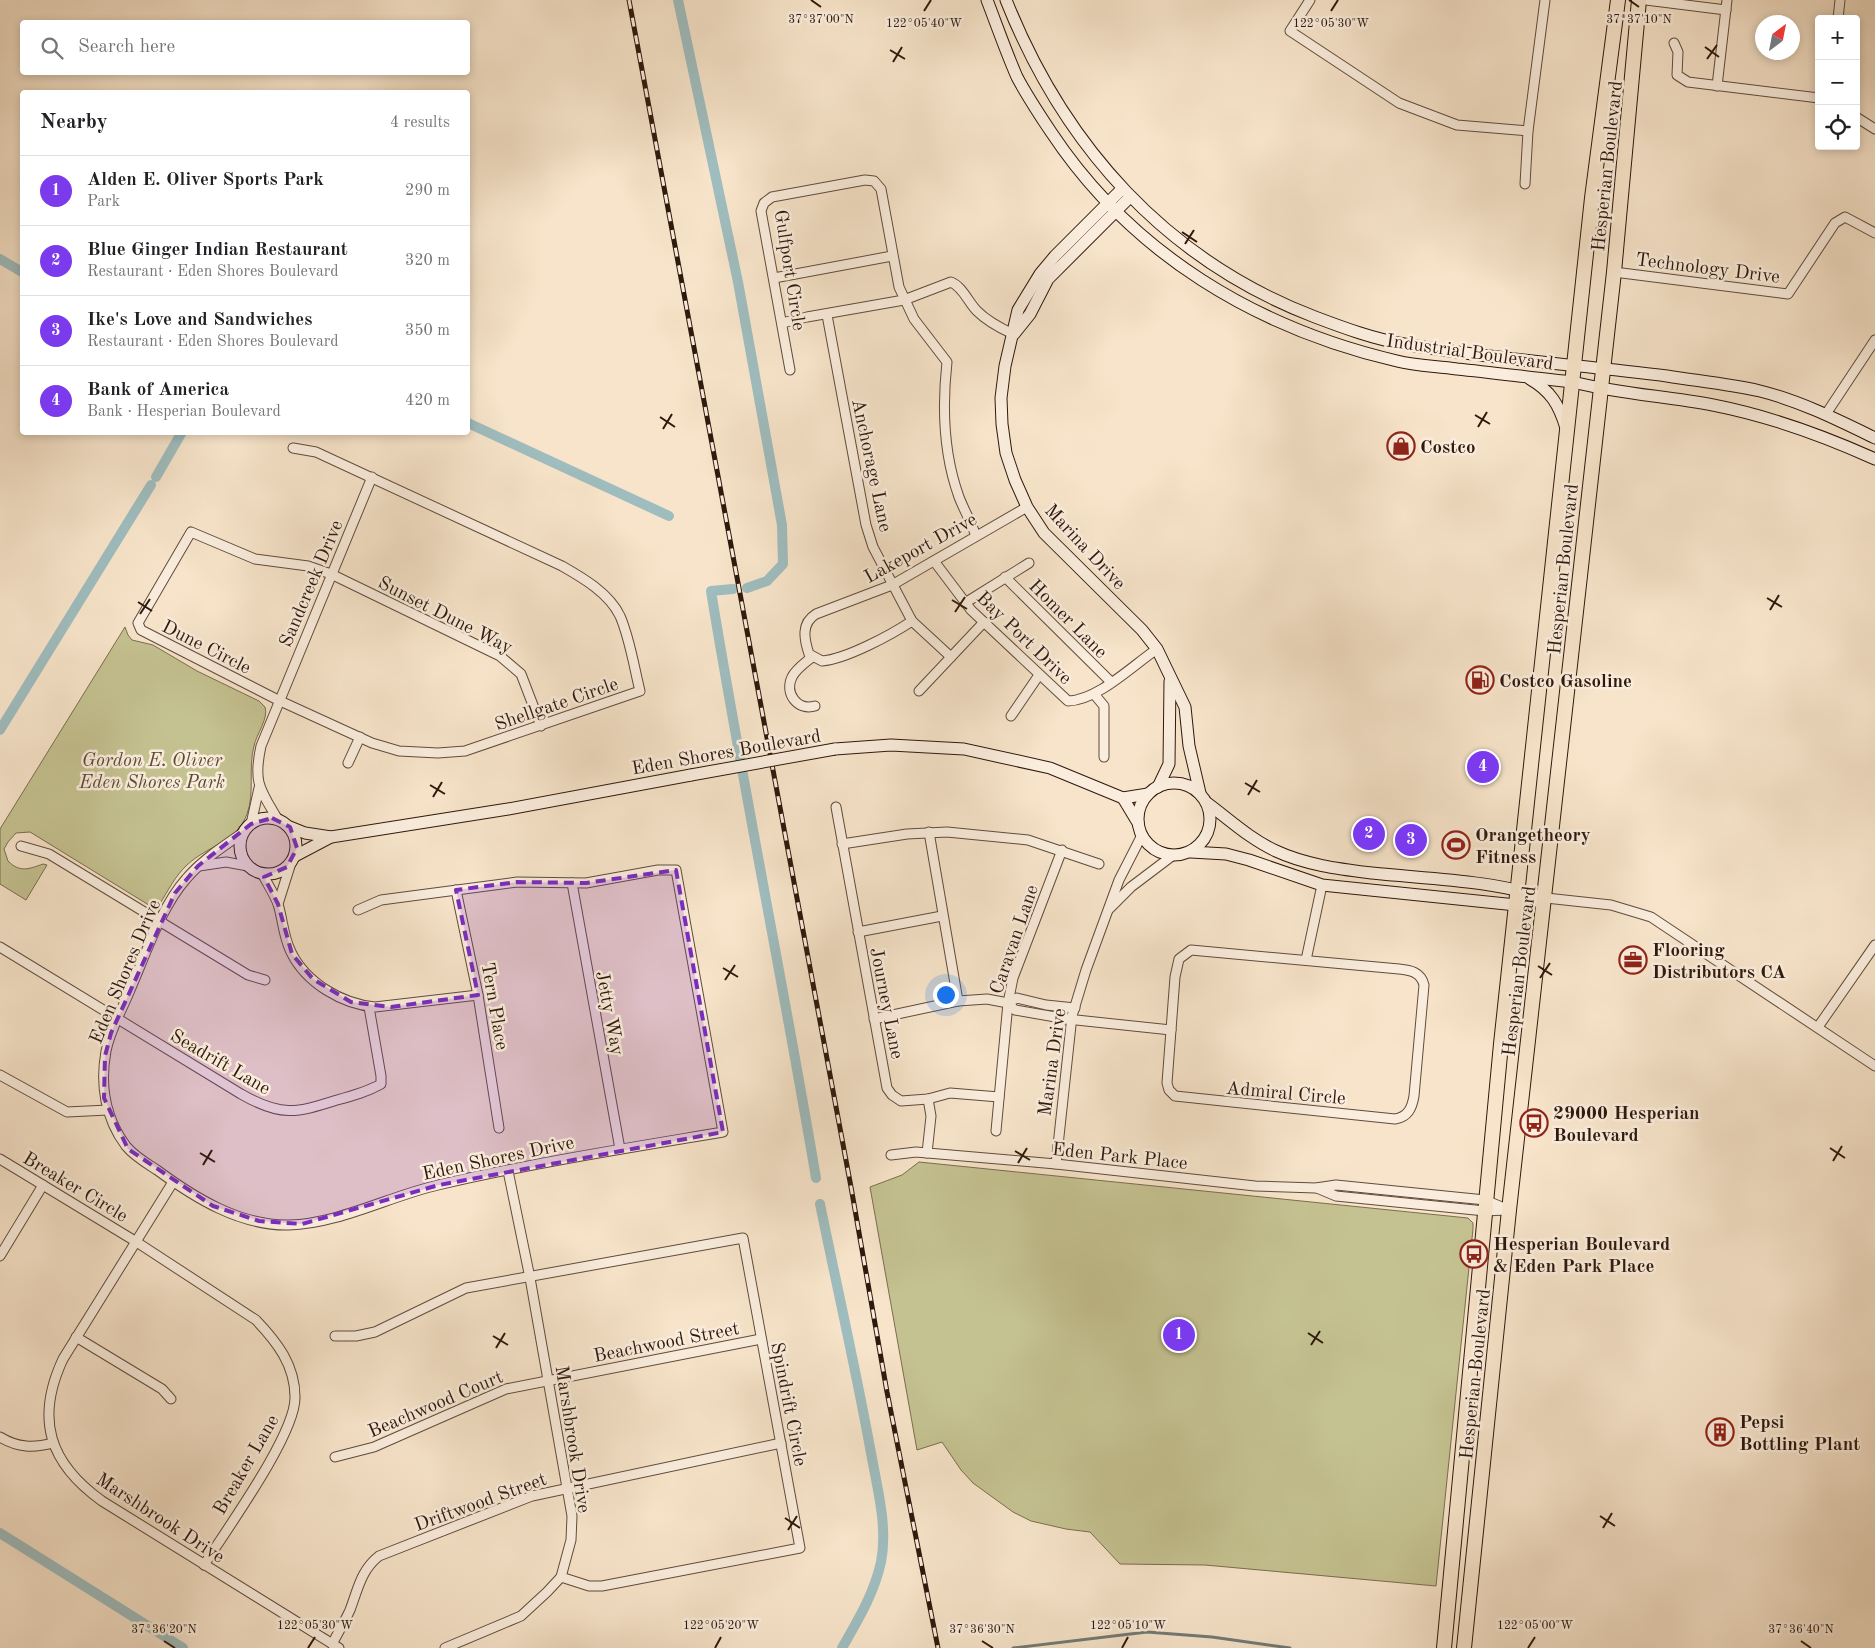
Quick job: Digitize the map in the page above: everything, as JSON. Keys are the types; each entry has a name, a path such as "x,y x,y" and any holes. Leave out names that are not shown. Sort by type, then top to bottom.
{"main road":[{"name":"Hesperian Boulevard","path":"1444,1648 1485,1205 1516,905 1592,198 1618,0"},
{"name":"Hesperian Boulevard","path":"1464,1648 1509,1210 1546,898 1614,272 1639,0"},
{"path":"1474,1330 1478,1351 1482,1357 1494,1361"}],"street":[{"name":"Industrial Boulevard","path":"987,0 1018,77 1034,108 1065,153 1113,207 1144,238 1193,276 1283,324 1337,345 1399,362 1573,382 1600,389 1711,404 1756,414 1820,434 1875,459"},
{"name":"Industrial Boulevard","path":"1006,0 1020,36 1051,96 1084,144 1126,193 1157,223 1204,259 1246,286 1290,308 1324,321 1403,344 1714,382 1761,391 1826,414 1875,438"},
{"path":"1310,0 1290,31 1400,102 1458,126 1528,131"},
{"path":"1525,184 1528,131 1544,0"},
{"path":"1646,0 1726,5 1717,86"},
{"path":"1838,15 1840,0"},
{"path":"1674,43 1678,52 1677,75 1688,82 1815,98"},
{"path":"1860,120 1875,129"},
{"name":"Gulfport Circle","path":"790,370 761,211 764,203 772,197 865,180 874,181 881,189 892,256 904,300 914,319 946,362 943,397 944,427 950,463 959,496 976,536"},
{"name":"Marina Drive","path":"1126,193 1113,207 1055,256 1040,274 1018,310 1005,366 1001,398 1002,424 1006,452 1027,507 1044,533 1142,630 1157,649 1170,680 1185,706 1189,746 1200,793"},
{"name":"Technology Drive","path":"1614,272 1788,294 1836,223 1845,217 1875,233"},
{"path":"774,278 892,256"},
{"path":"782,323 904,300 948,282 953,283 977,311 991,322 1013,334"},
{"name":"Anchorage Lane","path":"827,315 866,525 873,547 912,622 951,657"},
{"path":"1826,414 1875,340"},
{"path":"1526,377 1540,385 1552,396 1562,412 1568,432"},
{"path":"293,448 316,452 372,477"},
{"name":"Sandcreek Drive","path":"248,828 259,788 257,764 261,746 278,700 372,477"},
{"name":"Shellgate Circle","path":"278,700 360,737 398,751 438,753 465,751 640,691 620,616 588,582 562,566 372,477"},
{"name":"Lakeport Drive","path":"812,657 808,650 804,630 811,617 892,584 1027,507"},
{"name":"Dune Circle","path":"278,700 152,638 141,630 138,624 191,532 254,559 308,566 331,574"},
{"name":"Bay Port Drive","path":"934,560 965,603 1068,701 1080,701 1094,694 1157,649"},
{"name":"Homer Lane","path":"965,603 1029,562"},
{"name":"Sunset Dune Way","path":"331,574 500,656 520,674 541,726"},
{"name":"Homer Lane","path":"1005,577 1111,682"},
{"path":"815,706 804,708 796,703 793,698 791,682 794,674 812,657 822,661 839,656 892,634 912,622"},
{"path":"919,691 984,622"},
{"path":"1011,716 1039,675"},
{"name":"Marina Drive","path":"1158,786 1170,764 1170,680"},
{"path":"1094,694 1104,706 1104,757"},
{"path":"348,763 360,737"},
{"name":"Eden Shores Boulevard","path":"290,828 305,833 331,837 508,809 835,749 891,745 964,749 1050,768 1123,798"},
{"path":"1138,823 1139,810 1148,794 1158,786 1180,783 1200,793 1207,803 1240,829 1276,851 1325,866 1518,889 1546,898 1622,906 1651,917 1875,1066"},
{"name":"Sandcreek Drive","path":"259,788 278,820"},
{"path":"1148,794 1123,798 1138,823 1142,835 1154,850 1172,856 1190,852 1226,854 1322,884 1516,905 1546,898"},
{"path":"1190,852 1201,845 1210,828 1211,816 1207,803"},
{"name":"Journey Lane","path":"836,807 887,1088 892,1096 901,1101 928,1099 950,1093 999,1097"},
{"path":"248,866 240,849 248,828 259,819 278,820 290,828 296,841 293,859 278,904"},
{"name":"Eden Shores Drive","path":"248,828 198,866 175,894 160,923 118,1018 105,1056 103,1083 108,1110 128,1149 173,1182 224,1211 259,1222 287,1226 317,1222 408,1193 508,1171 620,1149 723,1132 676,870 658,870 572,884 516,882 381,900 358,910"},
{"path":"842,844 929,832 1028,840 1099,864"},
{"path":"929,832 958,1001"},
{"name":"Marina Drive","path":"1056,1164 1072,1020 1075,1008 1119,880 1142,835"},
{"name":"Eden Shores Boulevard","path":"293,859 331,837"},
{"path":"21,846 49,854 248,975 265,980"},
{"name":"Caravan Lane","path":"996,1131 1008,1003 1013,978 1062,850"},
{"name":"Marina Drive","path":"1108,910 1131,887 1172,856"},
{"path":"198,866 226,862 248,866 262,873 278,873 293,859"},
{"path":"1306,960 1325,866"},
{"path":"262,873 278,904 282,930 292,954 300,966 327,990 351,1002 369,1007 391,1007 478,995"},
{"name":"Jetty Way","path":"572,884 620,1149"},
{"name":"Tern Place","path":"456,890 478,995 500,1128"},
{"path":"858,932 942,916"},
{"path":"1818,1027 1875,945"},
{"path":"0,947 118,1018"},
{"name":"Admiral Circle","path":"1202,950 1403,969 1415,972 1422,979 1424,989 1414,1096 1411,1108 1405,1116 1395,1119 1174,1096 1169,1090 1167,1083 1171,1030 1178,962 1188,951 1202,950"},
{"path":"1008,1003 1017,998 1046,1006 1075,1008"},
{"path":"874,1019 958,1001 987,999 1008,1003 1015,1010 1072,1020 1171,1030"},
{"name":"Seadrift Lane","path":"118,1018 253,1101 278,1110 301,1111 370,1090 381,1084 369,1007"},
{"path":"0,1075 67,1112 108,1110"},
{"path":"927,1153 931,1116 928,1099"},
{"name":"Eden Park Place","path":"891,1155 927,1153 1056,1164 1255,1186 1316,1188 1336,1185 1485,1205 1509,1210"},
{"name":"Breaker Circle","path":"0,1160 135,1241"},
{"name":"Marshbrook Drive","path":"508,1171 530,1278 572,1516 571,1540 561,1577"},
{"name":"Marshbrook Drive","path":"173,1182 63,1359 50,1390 48,1421 53,1443 64,1466 86,1489 335,1646"},
{"path":"0,1256 42,1185"},
{"name":"Spindrift Circle","path":"530,1278 743,1238 800,1548 602,1586 589,1586 561,1577"},
{"name":"Breaker Lane","path":"135,1241 256,1320 272,1336 285,1355 292,1375 295,1397 292,1418 279,1446 204,1565"},
{"path":"335,1336 356,1336 374,1332 466,1288 530,1278"},
{"path":"76,1337 162,1388 171,1399"},
{"name":"Beachwood Street","path":"548,1381 761,1339"},
{"name":"Beachwood Court","path":"335,1457 374,1447 506,1389 548,1381"},
{"path":"0,1438 21,1446 35,1448 53,1443"},
{"name":"Driftwood Street","path":"335,1646 362,1576 379,1556 532,1496 781,1443"},
{"path":"445,1648 521,1616 561,1577"}],"highlighted area":[{"path":"272,818 290,827 297,848 287,867 264,877 278,904 292,954 313,979 351,1002 391,1007 478,995 456,890 517,882 586,883 676,870 723,1132 439,1185 302,1224 259,1221 213,1206 128,1149 104,1098 105,1056 111,1033 175,893 198,866 251,824"}],"green space":[{"name":"Gordon E. Oliver Eden Shores Park","path":"125,627 132,640 153,645 197,671 259,701 265,707 265,716 252,754 251,798 247,814 236,831 229,837 187,865 175,879 159,905 152,907 30,832 16,833 4,849 8,861 21,869 43,864 47,865 26,900 0,884 0,829"},
{"path":"919,1162 1468,1218 1473,1223 1473,1229 1436,1586 1205,1565 1120,1564 1090,1532 1031,1521 1013,1512 973,1483 961,1470 942,1442 917,1450 870,1187 902,1175"}],"waterway":[{"path":"678,0 738,282 782,525 783,564 767,581 747,588"},
{"path":"0,259 20,271"},
{"path":"470,424 669,516"},
{"path":"156,477 180,435"},
{"path":"0,730 151,485"},
{"path":"733,589 711,591 816,1178"},
{"path":"820,1204 865,1422 881,1507 883,1535 883,1549 878,1574 865,1606 842,1648"},
{"path":"0,1533 183,1648"},
{"path":"1013,1648 1147,1632 1212,1637 1290,1648"}],"railway":[{"path":"629,0 851,1187 887,1392 938,1648"}],"place":[{"name":"Costco","path":"1401,446"},
{"name":"Costco Gasoline","path":"1480,680"},
{"name":"Bank of America","path":"1483,767"},
{"name":"Blue Ginger Indian Restaurant","path":"1369,834"},
{"name":"Ike's Love and Sandwiches","path":"1411,840"},
{"name":"Orangetheory Fitness","path":"1456,845"},
{"name":"Flooring Distributors CA","path":"1633,960"},
{"name":"29000 Hesperian Boulevard","path":"1534,1123"},
{"name":"Hesperian Boulevard & Eden Park Place","path":"1474,1254"},
{"name":"Alden E. Oliver Sports Park","path":"1179,1335"},
{"name":"Pepsi Bottling Plant","path":"1720,1432"}]}
